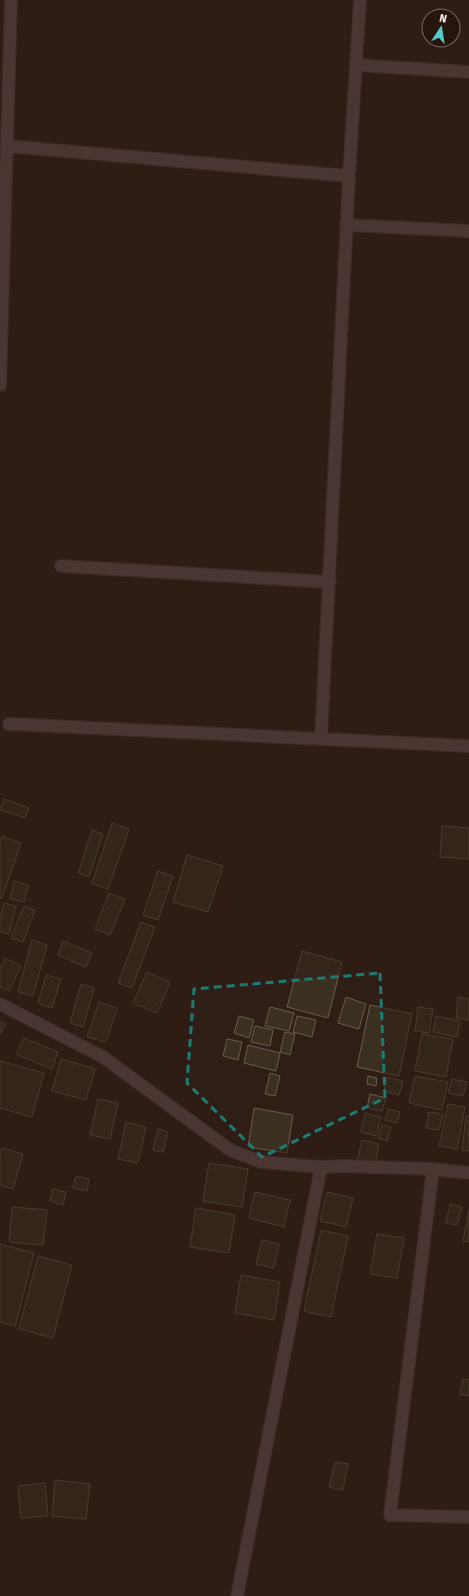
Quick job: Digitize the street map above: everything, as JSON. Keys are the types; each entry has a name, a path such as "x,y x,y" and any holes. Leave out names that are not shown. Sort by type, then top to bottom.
{"street":[{"path":"0,385 11,0"},
{"path":"321,739 348,225 349,176 360,0"},
{"path":"356,65 469,72"},
{"path":"7,146 349,176"},
{"path":"348,225 469,232"},
{"path":"61,566 330,582"},
{"path":"9,724 469,746"},
{"path":"0,1004 103,1057 230,1150 261,1162 321,1168 344,1166 433,1169 469,1172"},
{"path":"237,1596 321,1168"},
{"path":"433,1169 390,1515 469,1517"}],"highlighted area":[{"path":"380,973 385,1098 262,1157 187,1083 194,989"}],"building":[{"path":"4,799 29,808 25,818 0,810"},
{"path":"112,823 129,829 108,889 92,883"},
{"path":"442,826 469,828 469,859 440,857"},
{"path":"92,830 103,834 89,877 78,873"},
{"path":"2,836 21,843 2,898 0,898 0,842"},
{"path":"187,855 223,866 208,912 173,902"},
{"path":"158,871 173,876 158,920 143,915"},
{"path":"14,881 28,885 24,902 10,899"},
{"path":"109,893 125,899 110,935 95,929"},
{"path":"4,903 16,906 9,934 0,932 0,918"},
{"path":"24,906 35,910 23,942 11,938"},
{"path":"141,922 155,927 132,988 118,983"},
{"path":"32,940 47,945 33,996 18,992"},
{"path":"63,941 92,953 86,967 58,955"},
{"path":"302,951 342,962 328,1018 287,1007"},
{"path":"5,958 21,966 9,991 0,987 0,968"},
{"path":"147,972 170,982 157,1013 133,1003"},
{"path":"46,975 61,979 52,1008 38,1003"},
{"path":"81,984 94,988 83,1027 70,1023"},
{"path":"346,997 366,1004 359,1029 338,1023"},
{"path":"458,997 469,999 469,1020 456,1018"},
{"path":"99,1002 117,1008 106,1042 87,1037"},
{"path":"370,1005 412,1014 399,1076 357,1067"},
{"path":"270,1007 294,1013 289,1031 265,1026"},
{"path":"418,1007 433,1009 429,1033 415,1031"},
{"path":"239,1016 254,1020 249,1038 234,1033"},
{"path":"297,1016 316,1020 312,1037 293,1032"},
{"path":"436,1016 460,1021 457,1037 433,1032"},
{"path":"0,1021 6,1024 0,1035"},
{"path":"255,1026 273,1030 270,1046 251,1042"},
{"path":"285,1032 295,1034 290,1055 280,1052"},
{"path":"422,1034 453,1039 446,1077 415,1071"},
{"path":"24,1038 58,1052 52,1069 16,1054"},
{"path":"227,1039 242,1042 238,1060 223,1056"},
{"path":"248,1045 280,1053 276,1071 244,1063"},
{"path":"61,1059 95,1069 86,1100 52,1091"},
{"path":"0,1061 44,1073 32,1117 0,1108"},
{"path":"270,1073 280,1076 275,1096 265,1094"},
{"path":"368,1076 377,1078 376,1086 367,1084"},
{"path":"415,1076 448,1082 442,1110 409,1103"},
{"path":"387,1077 403,1081 399,1095 384,1091"},
{"path":"452,1079 467,1082 463,1096 448,1093"},
{"path":"370,1094 386,1098 382,1111 367,1108"},
{"path":"98,1099 118,1103 110,1139 90,1135"},
{"path":"448,1104 465,1107 457,1149 439,1146"},
{"path":"254,1108 293,1115 287,1153 248,1147"},
{"path":"388,1109 400,1112 397,1123 385,1120"},
{"path":"429,1112 443,1114 439,1130 426,1128"},
{"path":"365,1113 381,1117 376,1136 361,1132"},
{"path":"466,1116 469,1116 469,1151 462,1150"},
{"path":"126,1122 146,1127 138,1163 118,1159"},
{"path":"382,1125 391,1127 387,1141 378,1138"},
{"path":"158,1129 168,1132 163,1152 153,1150"},
{"path":"362,1140 379,1144 375,1166 357,1161"},
{"path":"2,1148 23,1154 13,1189 0,1185 0,1154"},
{"path":"209,1163 248,1169 242,1207 203,1201"},
{"path":"76,1176 89,1179 87,1191 73,1188"},
{"path":"53,1189 66,1192 63,1205 50,1201"},
{"path":"255,1192 290,1200 284,1227 249,1218"},
{"path":"327,1192 353,1198 346,1227 320,1221"},
{"path":"451,1204 462,1207 457,1225 445,1223"},
{"path":"12,1207 47,1210 43,1245 9,1242"},
{"path":"196,1208 235,1215 229,1253 190,1247"},
{"path":"469,1210 469,1242 463,1241"},
{"path":"321,1230 348,1236 331,1317 304,1311"},
{"path":"377,1234 404,1238 397,1278 370,1274"},
{"path":"262,1240 279,1244 274,1268 256,1264"},
{"path":"0,1244 34,1253 15,1326 0,1322"},
{"path":"38,1256 72,1265 53,1338 19,1329"},
{"path":"241,1275 280,1282 274,1320 235,1313"},
{"path":"463,1379 469,1380 469,1396 460,1394"},
{"path":"335,1462 348,1464 343,1490 329,1487"},
{"path":"55,1480 90,1484 86,1519 52,1516"},
{"path":"45,1483 48,1516 21,1518 18,1486"}]}
